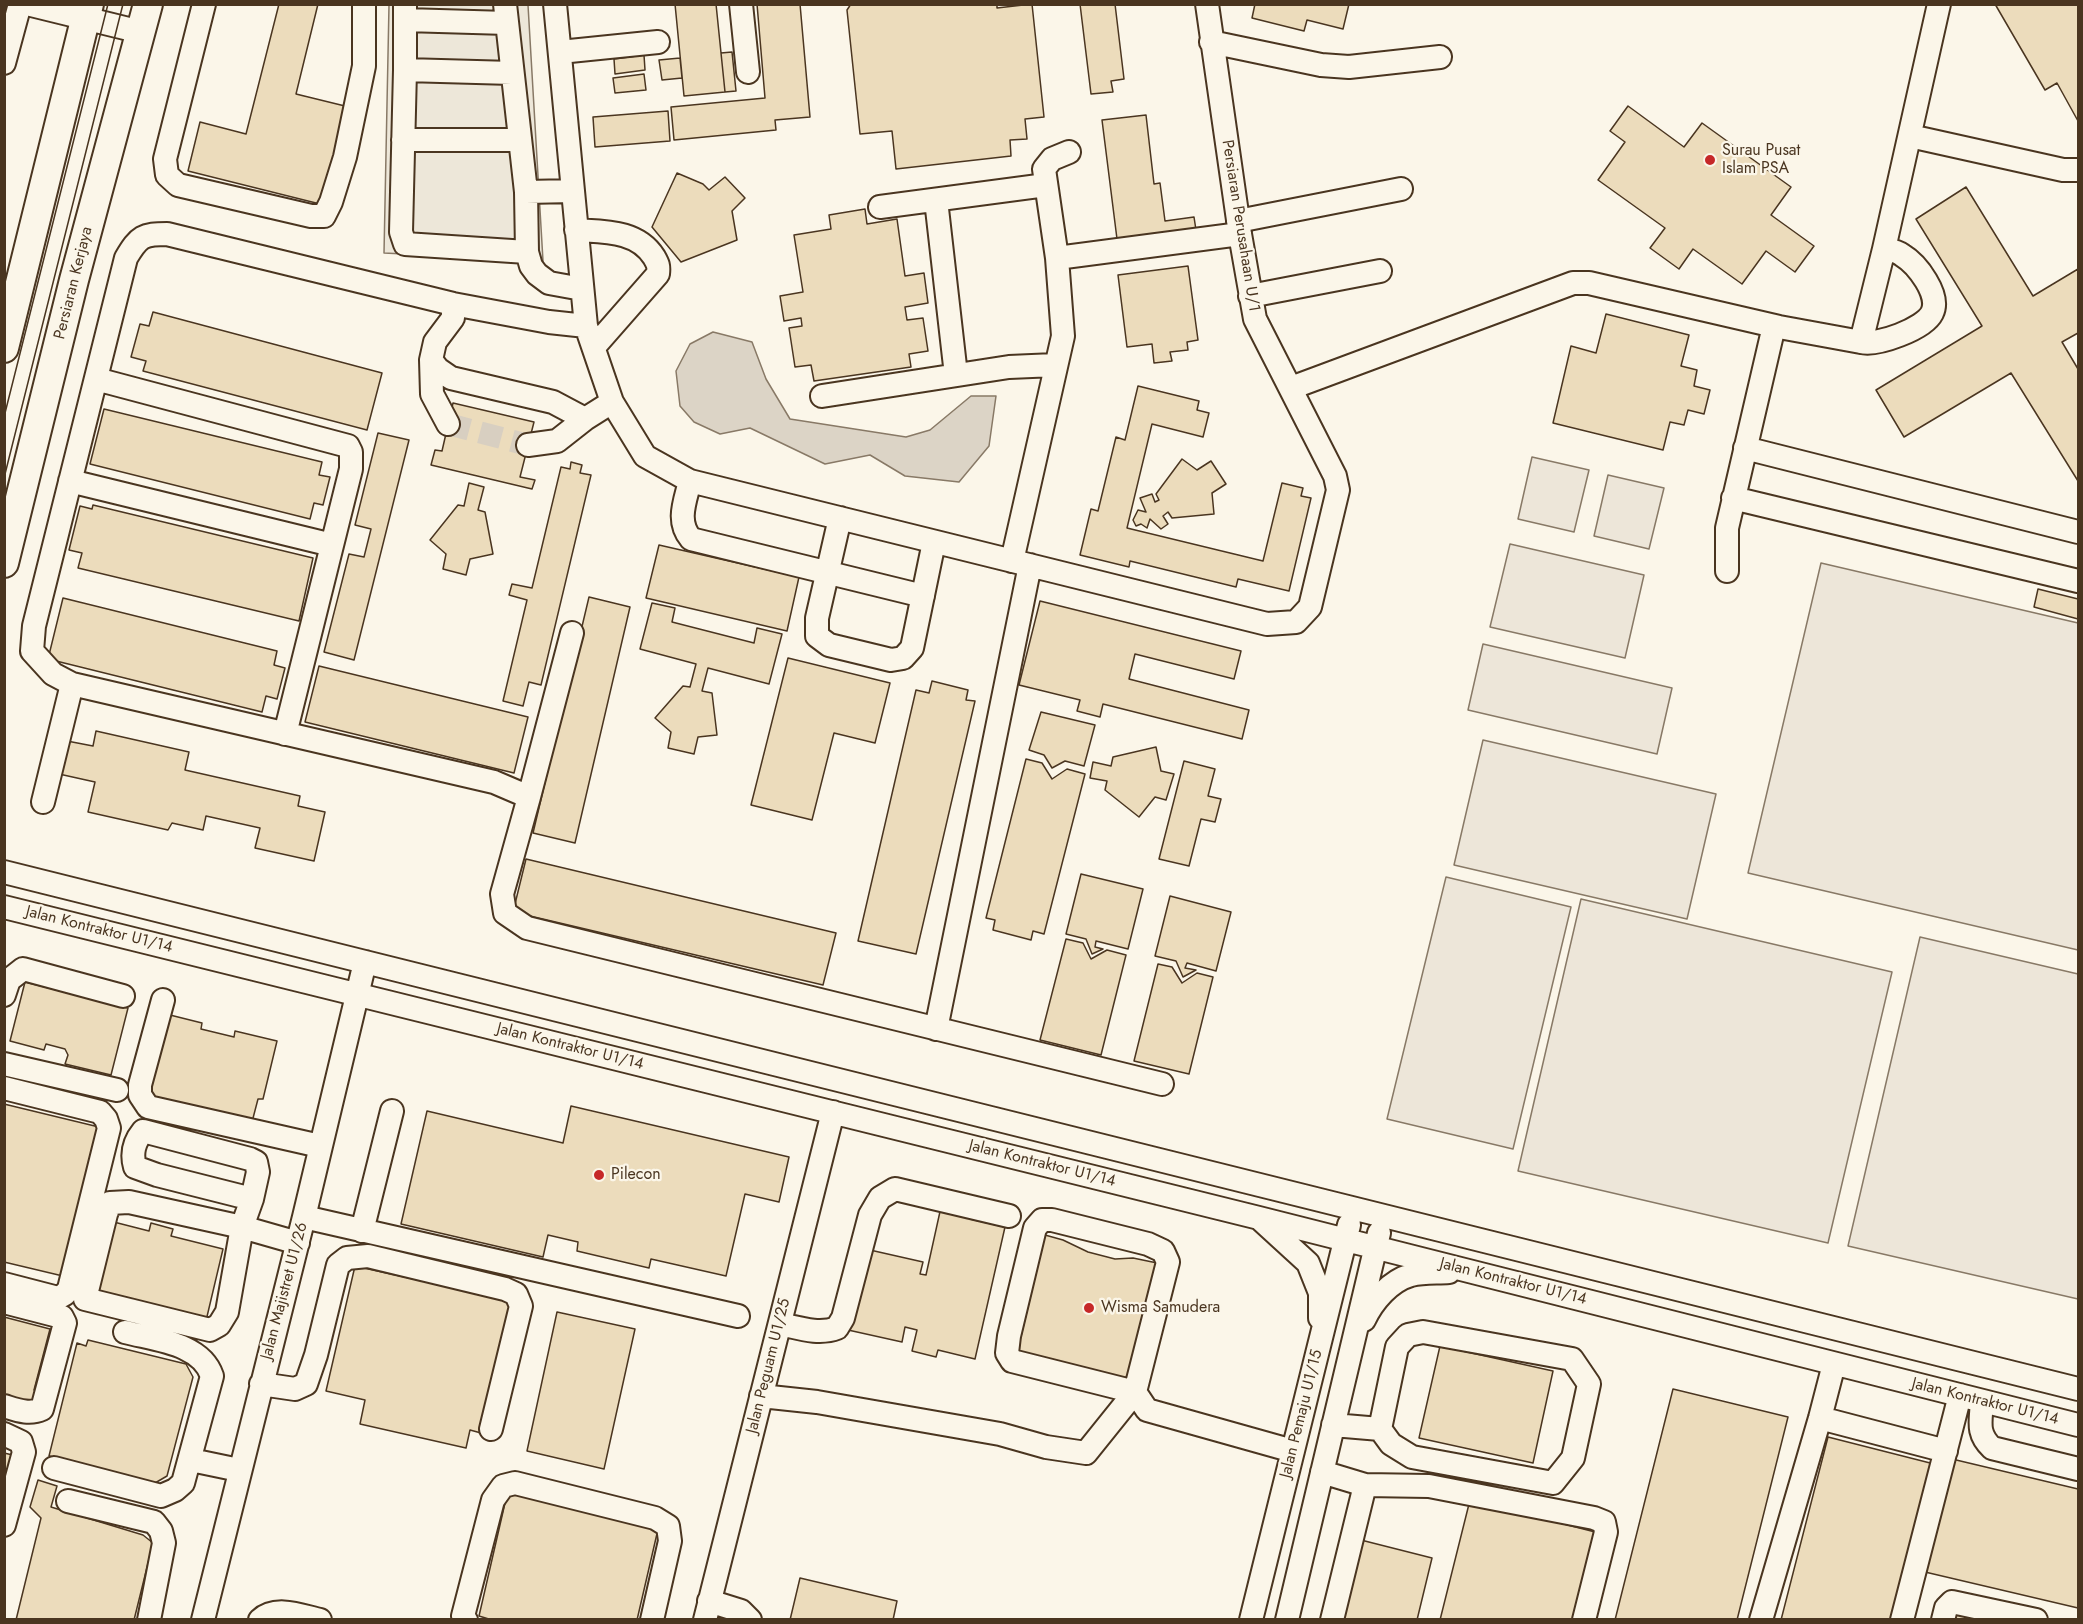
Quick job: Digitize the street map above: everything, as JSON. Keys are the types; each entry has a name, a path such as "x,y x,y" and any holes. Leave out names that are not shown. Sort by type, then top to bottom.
{"main road":[{"name":"Persiaran Kerjaya","path":"4,563 74,280 148,4"},
{"path":"4,348 88,12"}],"street":[{"path":"204,4 165,159 167,175 178,184 311,216 324,216 331,202 345,157 364,66 364,4"},
{"path":"555,4 582,289 590,337 612,402 645,456 690,481 1021,563"},
{"path":"741,4 748,72"},
{"name":"Persiaran Perusahaan U/1","path":"1021,563 1267,624 1296,621 1310,607 1338,490 1335,476 1255,319 1239,228 1207,4"},
{"path":"1861,342 1940,4"},
{"path":"4,63 30,5 88,12 141,32"},
{"path":"527,252 405,244 401,232 405,12 506,14 526,192 527,252 531,266 549,283 582,289"},
{"path":"560,52 658,42"},
{"path":"1211,42 1321,65 1349,67 1440,57"},
{"path":"405,70 512,73"},
{"path":"1910,136 2068,171 2079,170"},
{"path":"403,140 520,140"},
{"path":"936,1029 1055,365 1063,336 1057,258 1044,169 1052,159 1069,152"},
{"path":"880,207 1046,186"},
{"path":"1057,258 1239,228 1401,189"},
{"path":"526,192 573,191"},
{"path":"936,200 956,375"},
{"path":"576,230 629,236 648,247 659,265 658,274 590,337"},
{"path":"529,797 494,783 72,684 53,674 33,651 34,626 126,258 134,245 148,234 167,234 453,304 549,322 590,337"},
{"path":"1291,388 1573,283 1589,283 1774,326 1869,344 1893,339 1924,321 1932,313 1934,301 1929,286 1919,270 1902,254 1884,249"},
{"path":"1250,296 1380,271"},
{"path":"448,424 432,394 431,360 435,342 453,318 453,304"},
{"path":"1727,572 1727,528 1774,326"},
{"path":"431,360 438,369 451,378 553,402 585,419"},
{"path":"822,396 1009,367 1055,365"},
{"path":"96,379 348,446 351,452 351,469 285,734"},
{"path":"528,445 557,441 612,402"},
{"path":"1745,448 2079,532"},
{"path":"70,481 332,545"},
{"path":"690,481 682,516 683,529 691,538 923,596"},
{"path":"1733,498 2079,581"},
{"path":"840,518 817,618 817,636 829,645 891,660 903,658 912,648 934,542"},
{"path":"572,633 502,894 505,913 527,928 1162,1084"},
{"path":"43,802 72,684"},
{"name":"Jalan Kontraktor U1/14","path":"4,872 2079,1389"},
{"name":"Jalan Kontraktor U1/14","path":"4,907 1376,1247 2079,1425"},
{"name":"Jalan Majistret U1/26","path":"203,1620 298,1243 365,962"},
{"path":"4,995 9,980 23,969 123,996"},
{"path":"163,1000 140,1085 140,1095 147,1107 320,1146"},
{"path":"4,1064 117,1090"},
{"path":"4,1088 100,1112 109,1128 69,1289 58,1298 4,1284"},
{"path":"362,1231 392,1111"},
{"name":"Jalan Peguam U1/25","path":"707,1610 833,1112"},
{"path":"252,1199 157,1175 135,1167 132,1157 136,1140 143,1131 256,1162 258,1172 252,1199 243,1227 227,1312 219,1325 210,1330 85,1299 110,1203 129,1202 243,1227 298,1243"},
{"path":"780,1324 816,1332 828,1332 837,1328 843,1318 870,1215 880,1198 895,1189 1009,1216"},
{"name":"Jalan Pemaju U1/15","path":"1251,1620 1352,1209"},
{"name":"Jalan Pemaju U1/15","path":"1287,1620 1383,1216"},
{"path":"304,1217 738,1316"},
{"path":"1259,1218 1308,1263 1320,1293 1320,1343"},
{"path":"762,1396 817,1402 1000,1434 1046,1447 1086,1453 1135,1392 1168,1262 1163,1251 1138,1241 1052,1220 1042,1220 1035,1228 1009,1336 1007,1353 1012,1361 1135,1392 1147,1410 1293,1450"},
{"path":"261,1384 295,1389 306,1384 316,1355 338,1265 347,1258 368,1256 505,1289 516,1294 521,1306 491,1429"},
{"path":"1351,1350 1371,1306 1389,1287 1410,1275 1466,1270"},
{"path":"4,1302 62,1317 65,1323 42,1409 35,1413 4,1406"},
{"path":"54,1468 161,1496 175,1490 183,1483 212,1376 208,1365 191,1350 125,1332"},
{"path":"1333,1425 1380,1429 1391,1444 1412,1457 1553,1483 1573,1458 1589,1384 1572,1359 1423,1332 1408,1335 1397,1347 1380,1429"},
{"path":"1761,1620 1834,1364"},
{"path":"1902,1620 1960,1395"},
{"path":"1982,1401 1980,1431 1984,1441 1992,1448 2079,1469"},
{"path":"1820,1418 1946,1451"},
{"path":"4,1434 21,1443 24,1452 4,1525"},
{"path":"191,1460 239,1470"},
{"path":"1322,1472 1365,1485 1429,1486 1594,1518 1604,1522 1606,1532 1584,1620"},
{"path":"466,1620 463,1616 493,1500 503,1486 515,1483 655,1518 668,1526 670,1541 651,1620"},
{"path":"1332,1620 1365,1485"},
{"path":"68,1501 154,1522 161,1531 164,1543 149,1620"},
{"path":"1943,1620 1946,1608 1952,1602 2036,1620"},
{"path":"707,1610 741,1611 750,1620"},
{"path":"260,1620 265,1615 281,1611 320,1620"}],"shaded area":[{"path":"389,5 528,5 543,261 384,253"},
{"path":"713,332 752,342 766,379 790,419 906,437 930,430 971,396 996,396 989,446 959,482 905,476 870,455 825,464 750,428 720,434 694,422 680,406 676,371 690,344"},
{"path":"1532,457 1589,470 1574,532 1518,519"},
{"path":"1608,475 1664,488 1649,549 1594,536"},
{"path":"1510,544 1644,575 1625,658 1490,627"},
{"path":"1821,563 2078,623 2078,950 1748,873"},
{"path":"1483,644 1672,688 1657,754 1468,710"},
{"path":"1483,740 1716,794 1687,919 1454,865"},
{"path":"1446,877 1571,907 1513,1149 1387,1119"},
{"path":"1581,899 1892,972 1828,1243 1518,1171"},
{"path":"1920,937 2078,974 2078,1299 1848,1246"}],"building":[{"path":"279,4 318,4 296,94 349,107 324,205 188,171 200,122 246,134"},
{"path":"675,4 716,4 725,92 684,96"},
{"path":"757,4 800,4 810,117 775,120 776,130 674,140 671,107 765,98"},
{"path":"851,4 997,4 997,8 1032,4 1044,117 1025,119 1027,139 1010,140 1011,156 896,169 892,131 860,134 847,10"},
{"path":"1080,4 1115,4 1124,79 1111,81 1113,92 1091,94"},
{"path":"1255,4 1349,4 1343,29 1307,20 1304,31 1252,18"},
{"path":"1995,4 2078,4 2078,121 2057,83 2045,90"},
{"path":"732,52 736,91 725,92 721,53"},
{"path":"644,55 645,70 615,74 614,59"},
{"path":"680,58 682,78 662,80 659,60"},
{"path":"644,74 646,90 615,93 613,78"},
{"path":"1628,106 1684,147 1702,123 1791,187 1771,215 1814,246 1795,272 1766,251 1742,284 1693,249 1679,269 1650,248 1665,228 1598,180 1625,142 1610,131"},
{"path":"668,111 670,141 595,147 593,117"},
{"path":"1146,115 1154,184 1160,183 1165,221 1194,217 1196,230 1117,239 1102,120"},
{"path":"677,173 703,184 709,190 725,177 745,198 732,211 737,240 681,262 652,227"},
{"path":"1966,187 2033,296 2078,269 2078,333 2062,342 2078,369 2078,481 2011,373 1904,437 1876,390 1982,326 1916,219"},
{"path":"865,209 867,224 897,219 905,276 924,273 928,303 905,307 907,320 923,318 928,351 909,354 911,367 814,381 811,365 795,367 789,328 802,326 801,318 784,321 780,296 803,292 794,235 831,229 829,215"},
{"path":"1188,266 1198,340 1187,342 1188,350 1170,352 1172,361 1154,363 1152,344 1127,347 1118,275"},
{"path":"153,312 382,373 367,430 143,371 146,361 131,357 140,324 149,326"},
{"path":"1606,314 1689,335 1681,366 1697,370 1694,386 1710,390 1704,414 1688,410 1684,425 1670,422 1663,450 1553,423 1571,346 1596,353"},
{"path":"1138,386 1199,401 1197,410 1209,413 1203,437 1152,424 1127,528 1263,561 1282,483 1303,488 1301,496 1311,498 1289,591 1238,579 1236,587 1130,561 1129,567 1080,555 1091,509 1098,511 1116,437 1125,440"},
{"path":"453,403 534,422 520,477 535,480 532,489 431,465 435,450 442,451"},
{"path":"104,409 322,462 319,475 330,477 323,505 314,503 310,519 90,464"},
{"path":"378,433 409,440 354,660 324,652 349,554 364,557 371,529 355,525"},
{"path":"1182,459 1197,470 1211,461 1226,484 1212,493 1214,514 1172,518 1168,512 1163,516 1168,524 1161,529 1150,519 1147,528 1141,524 1136,526 1133,520 1138,510 1146,512 1140,498 1152,494 1155,502 1159,500 1156,494"},
{"path":"571,462 582,465 580,473 591,475 541,685 529,682 523,706 503,701 527,600 509,595 512,584 532,588 561,467 570,469"},
{"path":"469,483 484,487 478,510 485,512 493,554 470,559 466,575 443,569 446,554 430,540 458,505 464,506"},
{"path":"93,505 313,558 299,621 78,568 82,553 69,550 80,506 92,509"},
{"path":"659,545 799,577 787,631 646,598"},
{"path":"2038,589 2078,599 2078,619 2034,607"},
{"path":"589,597 630,607 575,843 533,833"},
{"path":"63,598 277,651 274,665 285,668 277,699 266,696 262,712 48,659"},
{"path":"1040,601 1241,651 1234,679 1135,654 1129,679 1249,710 1242,739 1103,704 1100,717 1077,711 1080,700 1019,685"},
{"path":"652,603 675,608 672,622 754,643 757,628 782,634 769,684 708,668 702,691 712,693 717,735 698,737 694,754 668,748 671,732 655,718 683,686 690,687 696,664 640,649"},
{"path":"788,658 890,683 875,743 834,733 812,820 751,805"},
{"path":"319,666 528,717 514,773 305,722"},
{"path":"932,681 968,690 966,700 975,701 916,954 858,941 916,690 929,693"},
{"path":"1041,712 1095,725 1084,766 1065,761 1052,768 1044,755 1029,750"},
{"path":"96,731 189,752 185,770 300,796 298,806 325,812 314,861 255,848 260,828 206,816 203,830 172,823 168,830 88,812 95,782 59,774 67,741 93,746"},
{"path":"1156,747 1161,771 1174,774 1166,800 1155,797 1139,817 1105,790 1107,781 1090,778 1093,762 1111,766 1113,757"},
{"path":"1026,759 1042,763 1052,779 1067,769 1085,774 1044,934 1033,931 1031,940 993,930 995,920 986,918"},
{"path":"1184,761 1215,769 1208,796 1221,799 1215,822 1201,819 1189,866 1159,859"},
{"path":"526,859 836,933 823,985 513,912"},
{"path":"1081,874 1143,889 1128,949 1096,941 1095,947 1103,949 1092,954 1086,939 1066,934"},
{"path":"1170,896 1231,912 1216,971 1187,963 1185,968 1196,970 1183,977 1176,961 1155,956"},
{"path":"1066,939 1083,943 1091,959 1107,950 1126,955 1101,1055 1040,1040"},
{"path":"1158,964 1172,967 1182,983 1197,973 1213,977 1189,1074 1134,1061"},
{"path":"25,982 128,1008 111,1075 65,1064 68,1055 65,1049 46,1044 44,1050 10,1041"},
{"path":"166,1014 202,1023 201,1029 234,1037 235,1031 277,1041 263,1099 258,1099 252,1122 146,1096"},
{"path":"4,1104 103,1128 67,1277 4,1262"},
{"name":"Pilecon","path":"571,1106 789,1157 779,1202 745,1194 726,1276 651,1259 649,1268 577,1251 578,1242 548,1235 543,1257 401,1224 427,1111 563,1143"},
{"path":"941,1207 971,1214 970,1219 1005,1227 975,1359 938,1350 936,1357 912,1351 917,1330 905,1327 902,1342 848,1330 852,1312 856,1313 870,1250 923,1262 920,1274 926,1275"},
{"path":"106,1220 149,1231 151,1223 173,1229 171,1236 223,1249 205,1325 87,1297"},
{"name":"Wisma Samudera","path":"1045,1235 1063,1240 1088,1252 1115,1259 1133,1258 1162,1264 1132,1380 1017,1353"},
{"path":"355,1266 418,1280 419,1274 512,1302 481,1433 470,1430 466,1448 360,1424 365,1400 326,1391"},
{"path":"557,1312 635,1329 604,1469 527,1451"},
{"path":"4,1317 50,1329 34,1390 46,1393 44,1401 33,1399 31,1404 4,1397"},
{"path":"88,1340 186,1364 193,1377 167,1476 155,1483 49,1456 77,1343 86,1346"},
{"path":"1440,1346 1553,1371 1533,1463 1419,1438"},
{"path":"1673,1389 1788,1417 1737,1620 1615,1620"},
{"path":"1828,1437 1938,1465 1898,1620 1781,1620"},
{"path":"4,1453 17,1456 4,1505"},
{"path":"1952,1459 2078,1489 2078,1608 1925,1572"},
{"path":"38,1480 57,1486 51,1507 143,1535 153,1543 134,1620 16,1620 41,1518 30,1507"},
{"path":"508,1490 659,1525 637,1620 492,1620 479,1616"},
{"path":"1470,1500 1599,1533 1578,1620 1440,1620"},
{"path":"1357,1539 1432,1558 1417,1620 1337,1620"},
{"path":"800,1578 897,1601 893,1620 790,1620"},
{"path":"1951,1610 1989,1620 1949,1620"}],"tunnel":[{"path":"448,424 528,445"}],"tram line":[{"path":"4,417 108,4"},
{"path":"4,478 123,4"}],"place":[{"name":"Surau Pusat Islam PSA","path":"1710,160"},
{"name":"Pilecon","path":"599,1175"},
{"name":"Wisma Samudera","path":"1089,1308"}]}
